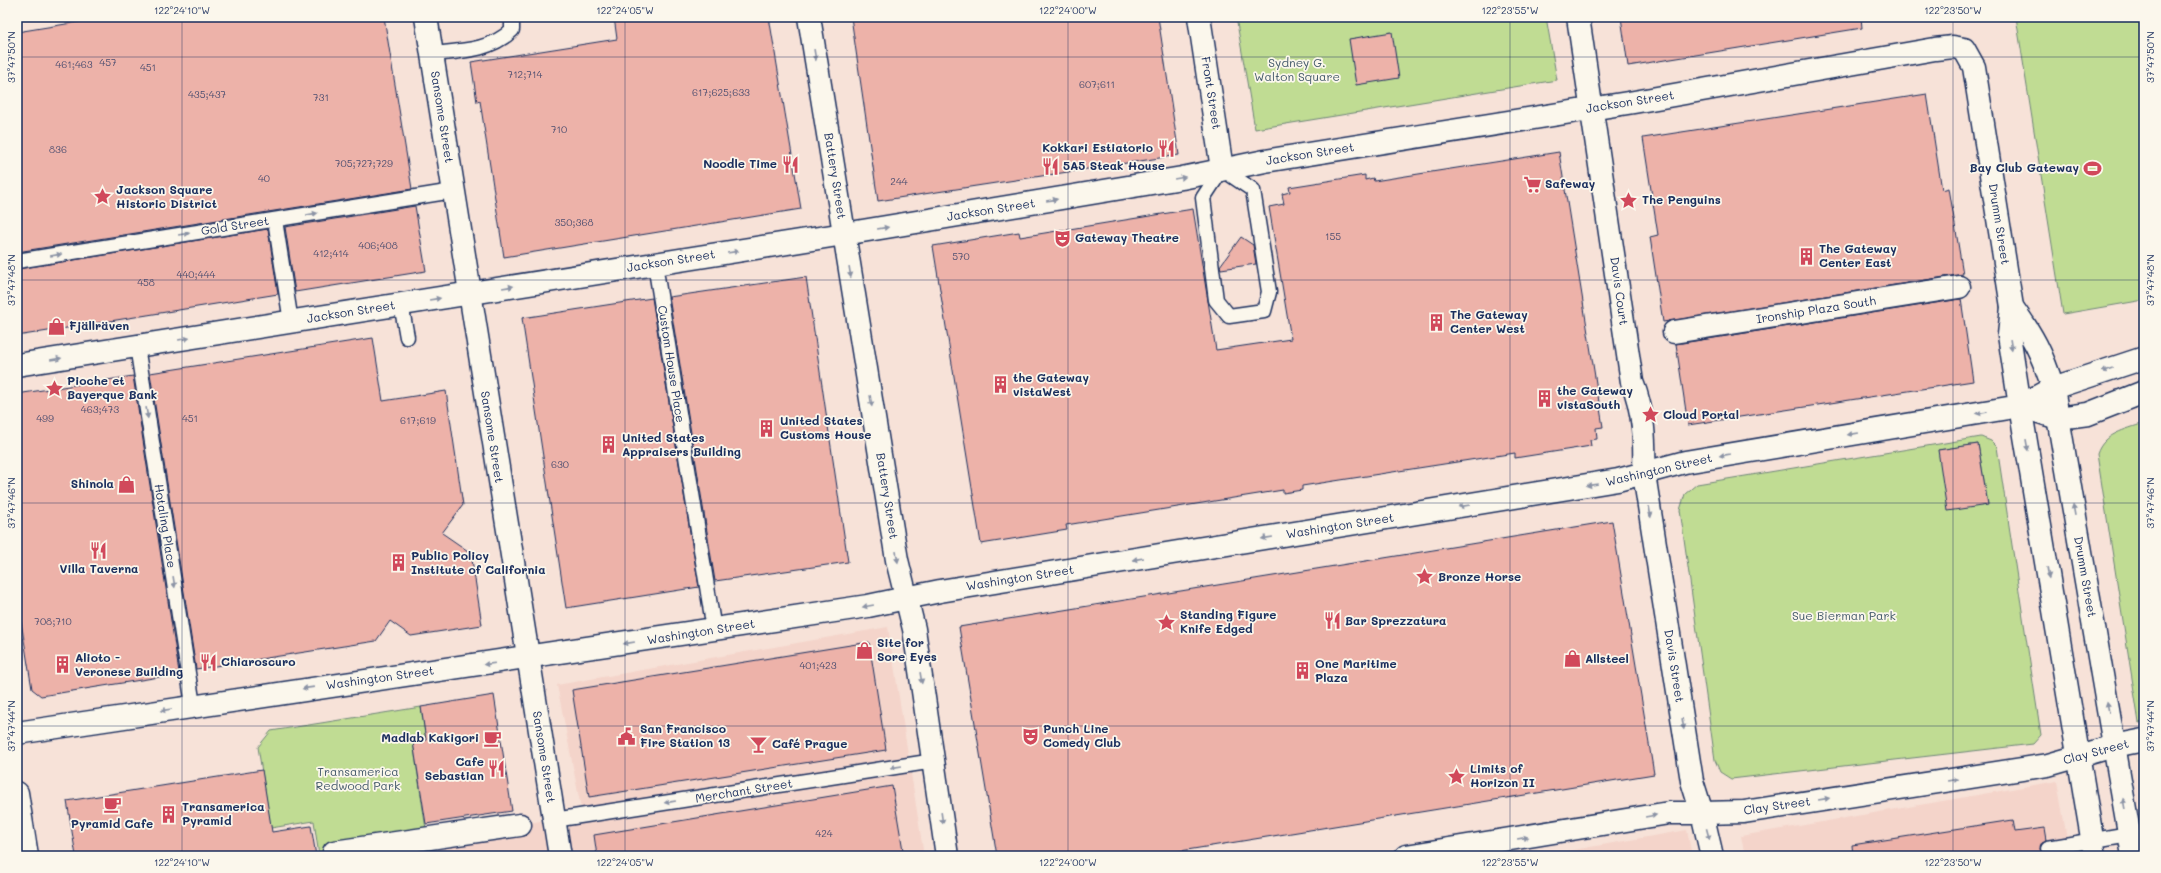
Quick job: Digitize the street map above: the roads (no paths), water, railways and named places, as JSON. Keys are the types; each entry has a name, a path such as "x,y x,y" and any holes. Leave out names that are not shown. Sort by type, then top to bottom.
{"street":[{"name":"Sansome Street","path":"426,17 560,856"},
{"name":"Battery Street","path":"809,17 897,560 914,629 947,856"},
{"name":"Front Street","path":"1199,17 1222,169"},
{"path":"1578,17 1591,108"},
{"name":"Jackson Street","path":"17,366 844,234 1182,178 1222,169 1953,47 1964,50"},
{"name":"Drumm Street","path":"1964,50 1974,67 2012,306 2009,336 2093,848"},
{"name":"Davis Court","path":"1591,108 1632,382 1640,400 1645,441 1644,474"},
{"name":"Ironship Plaza South","path":"1674,332 1959,287"},
{"name":"Drumm Street","path":"2012,306 2033,336 2044,360 2053,388 2133,856"},
{"name":"Washington Street","path":"17,733 193,705 528,658 868,606 948,590 1618,480 1685,462 2020,406 2053,388 2144,358"},
{"name":"Washington Street","path":"2020,406 2058,418 2088,414 2144,392"},
{"name":"Davis Street","path":"1644,474 1692,780 1702,813 1712,856"},
{"name":"Clay Street","path":"1406,856 1669,813 1744,812 2048,765 2114,746 2144,740"},
{"path":"17,793 27,856"},
{"path":"334,852 520,826"}],"lane":[{"path":"432,54 490,46 503,40 512,30 512,17"},
{"path":"1222,169 1253,190 1269,292 1264,311 1229,316 1216,300 1203,198 1222,169"},
{"name":"Gold Street","path":"17,261 453,191"},
{"path":"275,220 291,322"},
{"name":"Custom House Place","path":"655,264 714,630"},
{"path":"401,304 407,337"},
{"name":"Hotaling Place","path":"137,346 193,705"},
{"name":"Merchant Street","path":"554,820 934,761"},
{"path":"2048,848 2093,848 2129,834"}],"place":[{"name":"Kokkari Estiatorio","path":"1166,148"},
{"name":"Noodle Time","path":"790,164"},
{"name":"5A5 Steak House","path":"1050,166"},
{"name":"Bay Club Gateway","path":"2092,168"},
{"name":"Safeway","path":"1532,184"},
{"name":"Jackson Square Historic District","path":"103,197"},
{"name":"The Penguins","path":"1629,200"},
{"name":"Gateway Theatre","path":"1062,238"},
{"name":"The Gateway Center East","path":"1806,256"},
{"name":"The Gateway Center West","path":"1437,322"},
{"name":"Fjällräven","path":"56,326"},
{"name":"the Gateway vistaWest","path":"1000,385"},
{"name":"Pioche et Bayerque Bank","path":"54,388"},
{"name":"the Gateway vistaSouth","path":"1544,398"},
{"name":"Cloud Portal","path":"1650,415"},
{"name":"United States Customs House","path":"767,428"},
{"name":"United States Appraisers Building","path":"609,445"},
{"name":"Shinola","path":"127,484"},
{"name":"Villa Taverna","path":"99,550"},
{"name":"Public Policy Institute of California","path":"398,563"},
{"name":"Bronze Horse","path":"1425,577"},
{"name":"Bar Sprezzatura","path":"1332,621"},
{"name":"Standing Figure Knife Edged","path":"1167,622"},
{"name":"Site for Sore Eyes","path":"864,650"},
{"name":"Allsteel","path":"1572,659"},
{"name":"Chiaroscuro","path":"208,662"},
{"name":"Alioto - Veronese Building","path":"62,665"},
{"name":"One Maritime Plaza","path":"1302,671"},
{"name":"San Francisco Fire Station 13","path":"627,736"},
{"name":"Punch Line Comedy Club","path":"1030,736"},
{"name":"Madlab Kakigori","path":"492,738"},
{"name":"Café Prague","path":"759,744"},
{"name":"Cafe Sebastian","path":"497,769"},
{"name":"Limits of Horizon II","path":"1457,776"},
{"name":"Pyramid Cafe","path":"112,805"},
{"name":"Transamerica Pyramid","path":"169,814"}],"park label":[{"name":"Sydney G. Walton Square","path":"1297,70"},
{"name":"Sue Bierman Park","path":"1844,616"},
{"name":"Transamerica Redwood Park","path":"358,779"}]}
